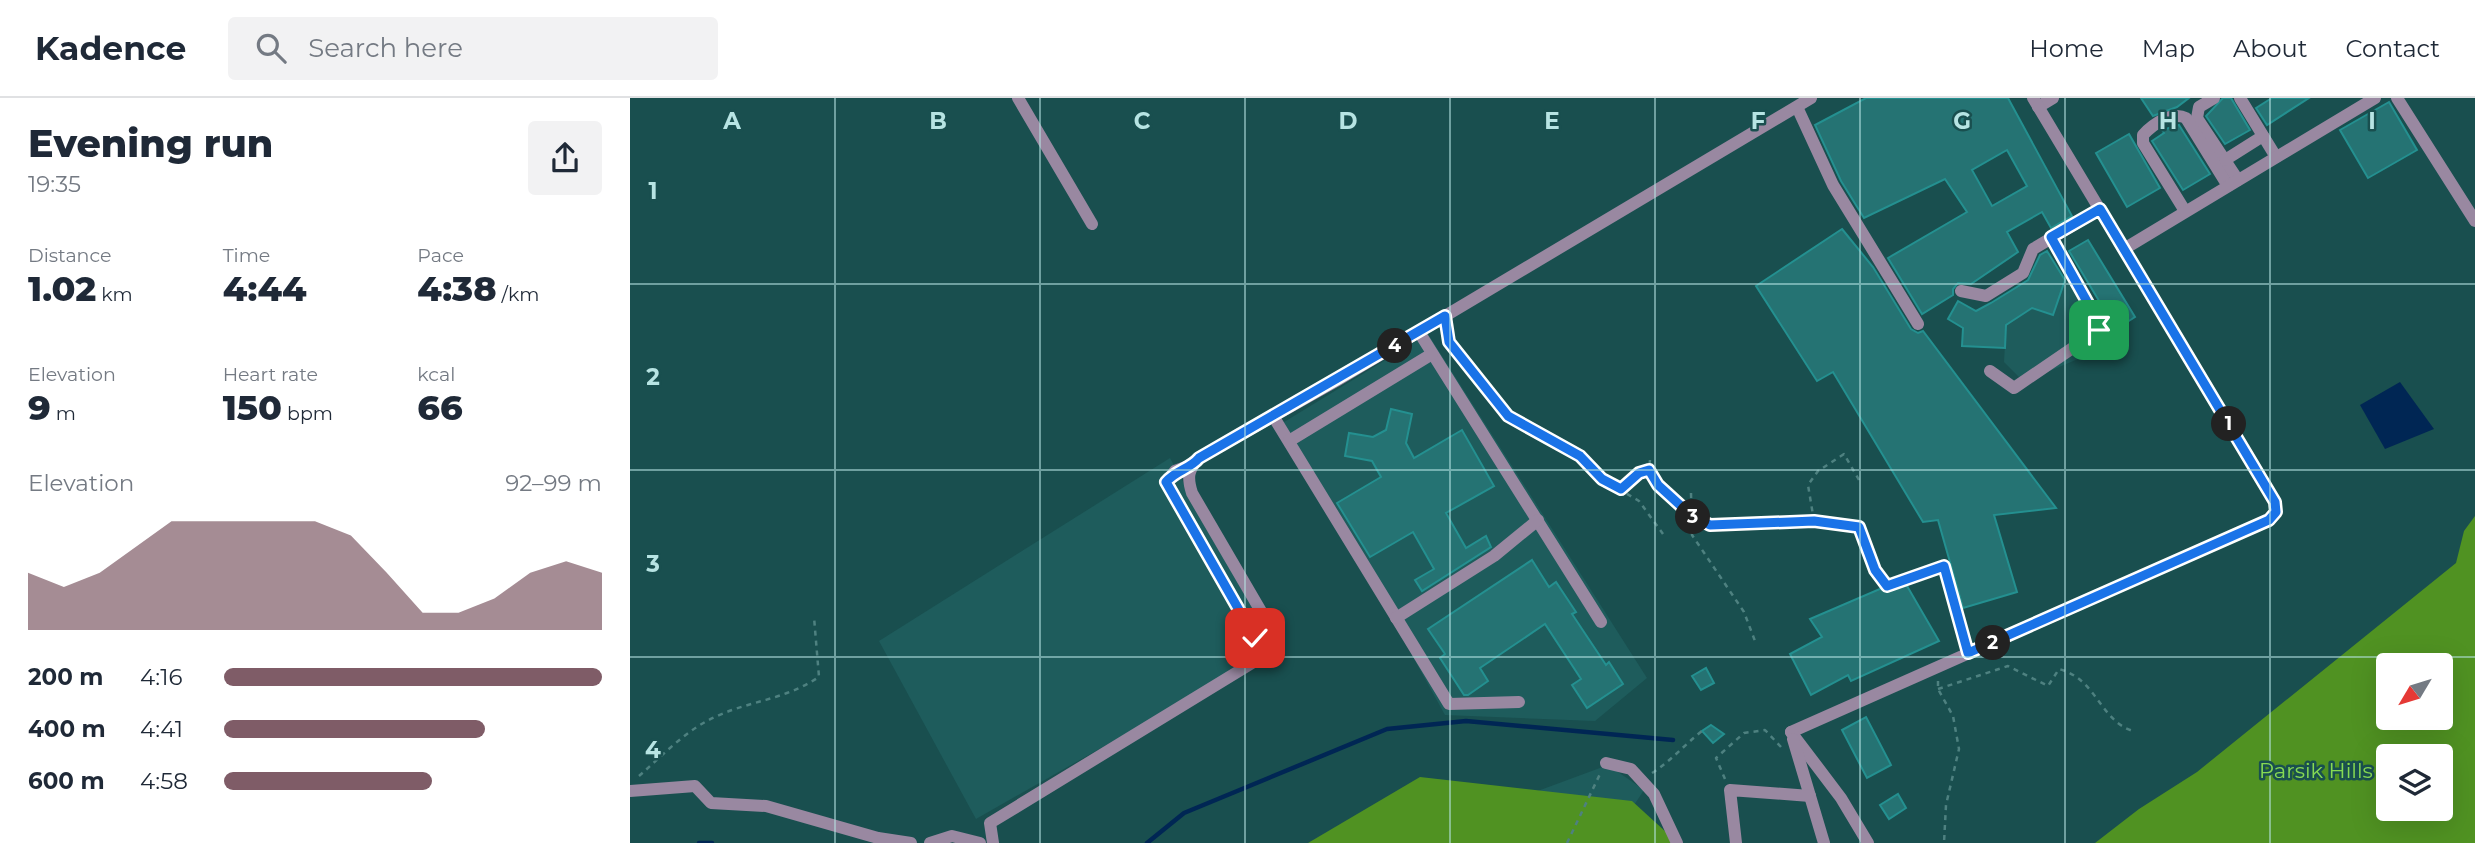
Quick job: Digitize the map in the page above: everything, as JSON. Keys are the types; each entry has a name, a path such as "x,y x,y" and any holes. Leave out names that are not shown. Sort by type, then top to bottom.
{"street":[{"path":"1018,98 1092,224"},
{"path":"993,843 990,823 1275,649 1276,637 1192,493 1188,479 1199,458 1419,332 1811,98"},
{"path":"1791,732 2269,520 2276,512 2275,502 2036,102 2053,98"},
{"path":"2214,98 2199,107 2197,118 2225,160 2233,183"},
{"path":"2240,98 2276,157"},
{"path":"2124,249 2375,98"},
{"path":"2397,98 2475,221"},
{"path":"1797,107 1833,185 1918,324"},
{"path":"2185,211 2143,143 2143,135 2148,130 2172,116 2179,114 2186,118 2233,183"},
{"path":"2225,160 2263,136"},
{"path":"1961,291 1986,296 2023,273 2033,249 2100,209"},
{"path":"1990,371 2014,388 2099,330 2099,323 2051,237"},
{"path":"1419,332 1601,622"},
{"path":"1289,441 1432,354"},
{"path":"1273,416 1449,704 1520,702"},
{"path":"1194,464 1175,471 1166,482 1255,638"},
{"path":"1396,618 1494,556 1538,520"},
{"path":"1791,732 1824,843"},
{"path":"1791,732 1841,798 1868,843"},
{"path":"1606,763 1631,769 1654,794 1677,843"},
{"path":"630,791 695,786 711,803 766,806 878,838 911,843"},
{"path":"1736,843 1730,790 1810,796"},
{"path":"930,843 952,836 980,843"}],"path":[{"path":"1445,316 1449,342 1508,416 1580,456 1602,479 1639,500 1663,534"},
{"path":"1814,521 1808,485 1818,471 1844,454 1859,480"},
{"path":"1650,460 1649,470 1658,485 1692,516 1710,525 1814,521 1859,527 1875,570 1887,586 1944,566 1968,653"},
{"path":"1621,489 1639,473 1649,470"},
{"path":"1691,493 1692,535 1744,612 1755,641"},
{"path":"630,784 688,733 717,716 795,693 819,677 814,617"},
{"path":"1938,689 2008,666 2048,686 2059,669 2075,673 2090,687 2109,714 2124,728 2133,731"},
{"path":"1937,667 1938,689 1953,716 1959,750 1946,805 1944,843"},
{"path":"1730,790 1716,758 1744,733 1765,730 1784,751"},
{"path":"1640,779 1674,760 1679,748 1702,731"},
{"path":"1567,843 1606,763"}],"shaded area":[{"path":"2068,273 2118,342 2024,382 2004,362 2006,325 2032,308 2053,315"},
{"path":"1428,334 1647,678 1595,721 1445,715 1397,628 1276,427"},
{"path":"2400,382 2434,429 2385,449 2360,405"},
{"path":"1170,458 1275,649 976,819 879,641"},
{"path":"1608,765 1644,790 1611,840 1535,792"}],"green space":[{"name":"Parsik Hills","path":"2475,516 2475,843 2095,843 2139,809 2197,772 2456,563 2464,531"},
{"path":"1420,777 1632,801 1678,843 1308,843"}],"building":[{"path":"1866,98 2008,98 2072,216 2051,228 2042,212 2007,232 2018,252 1971,284 1958,283 1953,289 1953,295 1922,314 1888,258 1967,212 1945,179 1864,218 1841,181 1815,125","holes":["2007,150 2027,186 1992,206 1972,170"]},
{"path":"2141,98 2189,98 2177,107 2153,116"},
{"path":"2223,98 2231,98 2250,130 2225,144 2206,116"},
{"path":"2272,98 2309,98 2267,125 2256,108"},
{"path":"2389,102 2417,150 2368,178 2340,130"},
{"path":"2179,125 2210,174 2183,190 2152,141 2164,133 2162,130"},
{"path":"2129,134 2160,188 2127,207 2096,153"},
{"path":"1842,229 1873,267 1911,329 1918,333 1923,331 2056,508 1994,515 2017,592 1963,608 1938,520 1923,522 1833,372 1817,381 1756,286"},
{"path":"2088,240 2135,317 2116,329 2069,251"},
{"path":"2047,251 2065,280 2053,315 2032,308 2006,325 2005,348 1962,346 1963,328 1948,319 1958,301 1976,311 1991,303 2028,280 2040,255"},
{"path":"1391,409 1412,414 1406,443 1414,458 1462,430 1494,486 1446,513 1466,548 1486,536 1491,547 1422,591 1415,580 1434,569 1413,532 1370,557 1337,503 1381,477 1372,461 1345,456 1349,433 1373,437 1386,430"},
{"path":"1532,560 1549,587 1556,582 1576,612 1572,614 1606,665 1609,662 1623,684 1587,708 1572,685 1581,679 1545,624 1480,668 1488,681 1468,695 1464,695 1440,658 1445,654 1428,629"},
{"path":"1903,579 1939,641 1851,681 1848,675 1811,695 1790,654 1822,637 1810,619"},
{"path":"1706,668 1714,683 1701,690 1692,676"},
{"path":"1866,717 1891,765 1867,778 1842,730"},
{"path":"1711,725 1724,734 1713,743 1702,731"},
{"path":"1898,794 1906,808 1889,819 1880,805"}],"waterway":[{"path":"1147,843 1184,813 1387,729 1466,721 1673,740"},
{"path":"699,843 712,843"}],"route":[{"path":"1255,638 1166,482 1175,471 1194,464 1199,458 1445,316 1449,342 1508,416 1580,456 1602,479 1621,489 1639,473 1649,470 1658,485 1692,516 1710,525 1755,521 1814,521 1839,522 1859,527 1875,570 1887,586 1944,566 1968,653 2269,520 2276,512 2275,502 2100,209 2051,237 2099,323 2099,330"}]}
